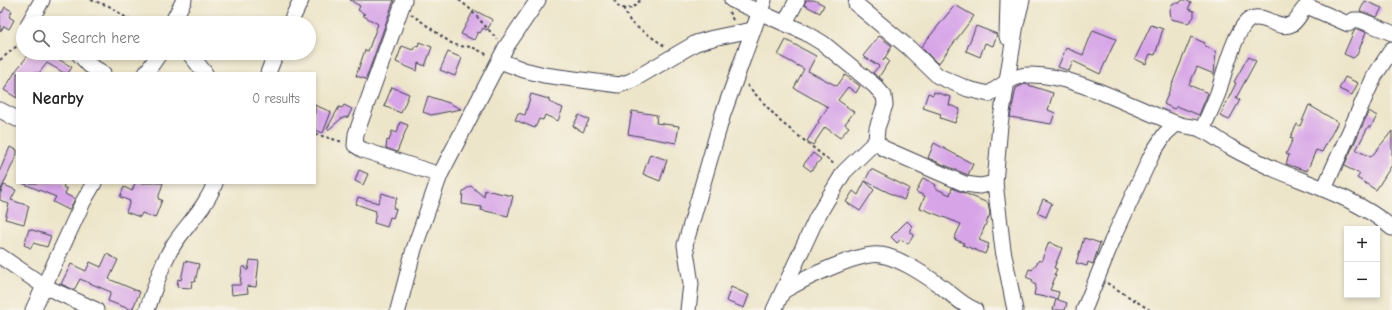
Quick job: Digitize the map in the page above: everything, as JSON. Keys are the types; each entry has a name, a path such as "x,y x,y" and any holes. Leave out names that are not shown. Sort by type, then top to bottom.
{"street":[{"path":"33,16 42,0"},
{"path":"176,16 184,0"},
{"path":"293,16 301,0"},
{"path":"398,310 414,249 440,175 506,47 538,0"},
{"path":"785,23 797,0"},
{"path":"1008,0 1006,28 1007,39 1020,64 1028,74"},
{"path":"1015,310 1001,242 994,183 1000,125 1016,24 1022,0"},
{"path":"403,2 356,134 355,145 362,150 440,175"},
{"path":"856,4 909,48 938,76 968,89 989,94 1008,81 1028,74 1055,78 1080,85 1122,100 1176,124 1202,130 1232,148 1273,168 1324,189 1380,218 1392,228"},
{"path":"730,6 762,6 785,23 824,44 875,86 884,96 885,105 877,128 876,140 844,172 817,217 785,290 774,310"},
{"path":"688,310 691,284 686,245 723,114 737,74 745,31 762,6"},
{"path":"1202,130 1217,95 1235,40 1241,29 1252,18 1257,17 1286,26 1292,24 1307,6 1348,24 1354,20 1360,20 1392,33"},
{"path":"500,61 524,70 544,75 618,85 631,81 696,43 745,31"},
{"path":"1324,189 1374,77 1391,48"},
{"path":"84,60 89,65 101,72"},
{"path":"147,72 155,60"},
{"path":"195,60 205,72"},
{"path":"268,72 273,60"},
{"path":"0,110 16,118"},
{"path":"1084,310 1112,241 1152,154 1165,134 1176,124"},
{"path":"876,140 883,148 966,184 980,186 994,183"},
{"path":"33,310 83,202 93,184"},
{"path":"147,310 158,278 174,244 197,216 209,197 215,184"},
{"path":"785,290 840,265 869,255 880,255 895,260 925,276 953,297 975,310"},
{"path":"0,256 44,286 92,309"}],"path":[{"path":"92,0 109,6 124,16"},
{"path":"459,0 506,47"},
{"path":"614,0 618,7 629,9 635,7 640,0"},
{"path":"403,2 410,13 451,43 459,46 472,47 500,61"},
{"path":"730,6 745,31"},
{"path":"624,8 631,22 638,29 676,54"},
{"path":"0,60 16,47"},
{"path":"737,74 781,122 844,172"},
{"path":"316,134 355,145"},
{"path":"1098,277 1150,310"}],"building":[{"path":"350,0 394,0 366,79 356,76 365,50 368,51 378,24 362,15 365,14 358,10 360,6"},
{"path":"806,0 814,0 824,5 820,13 804,5"},
{"path":"1182,0 1186,0 1191,3 1188,9 1194,11 1194,17 1188,23 1171,19 1170,10 1173,3 1180,3"},
{"path":"1365,1 1382,8 1377,17 1360,11"},
{"path":"955,5 974,16 938,64 921,47"},
{"path":"5,7 12,11 9,17 14,20 9,29 4,26 0,32 0,11 2,13"},
{"path":"474,10 493,20 487,30 483,28 480,33 478,32 474,40 461,34"},
{"path":"1151,25 1163,29 1155,55 1150,54 1146,64 1135,59"},
{"path":"976,26 997,34 993,46 985,43 980,57 966,51"},
{"path":"1357,29 1366,32 1357,55 1353,58 1344,54 1354,31"},
{"path":"1093,30 1116,39 1100,74 1073,61 1069,71 1058,67 1066,48 1083,55"},
{"path":"879,36 892,46 883,61 885,58 889,61 879,77 883,80 882,81 873,73 879,66 863,56"},
{"path":"1191,37 1205,43 1204,45 1216,52 1214,74 1197,67 1189,85 1208,93 1199,115 1177,106 1174,109 1164,104"},
{"path":"786,40 816,56 808,71 837,86 845,75 860,86 856,93 848,87 838,100 854,112 845,124 849,127 840,138 825,127 813,145 807,141 828,107 794,88 804,69 778,55"},
{"path":"419,42 432,47 425,66 418,63 417,71 396,62 402,46 413,50 415,46 418,47"},
{"path":"448,52 462,58 455,76 440,70"},
{"path":"1248,57 1256,61 1236,98 1240,100 1229,120 1220,116 1236,83 1234,82"},
{"path":"24,60 60,60 72,67 69,72 62,72 47,63 40,72 16,72 16,97 4,90 17,69"},
{"path":"1345,77 1358,83 1352,95 1339,89"},
{"path":"1025,84 1053,93 1048,110 1055,113 1051,124 1010,117 1016,88"},
{"path":"392,87 409,94 401,113 384,106"},
{"path":"934,92 951,97 949,105 960,109 955,123 940,118 941,114 923,108 928,93 933,95"},
{"path":"531,94 549,99 549,102 563,108 558,121 545,115 543,120 539,119 535,128 515,120 518,113 525,115"},
{"path":"428,96 461,109 431,115 423,112"},
{"path":"316,105 331,112 323,133 316,130"},
{"path":"344,105 352,109 348,117 342,118 328,130 327,129 339,107 342,108"},
{"path":"1309,105 1338,122 1322,152 1316,150 1307,171 1286,164 1289,155 1286,154 1293,139 1290,138 1297,124 1300,126"},
{"path":"632,111 657,115 656,123 679,126 676,143 628,134"},
{"path":"1369,111 1377,116 1371,127 1368,127 1356,150 1371,157 1392,131 1392,165 1376,190 1357,178 1360,174 1344,166"},
{"path":"579,115 589,120 583,132 573,126"},
{"path":"400,122 408,125 397,152 386,148 387,140 389,141 392,131 397,133"},
{"path":"934,143 973,164 968,175 928,158"},
{"path":"10,147 16,150 16,156 0,192 0,170"},
{"path":"813,153 821,159 811,171 803,165"},
{"path":"650,154 667,160 660,181 643,174"},
{"path":"871,169 909,188 904,200 865,181"},
{"path":"359,170 368,174 363,185 355,181"},
{"path":"923,178 936,185 935,188 950,195 952,188 988,203 990,214 979,240 989,244 985,254 963,245 964,243 954,239 961,224 920,208 925,196 916,192"},
{"path":"865,181 874,190 860,211 846,202 853,191 858,195"},
{"path":"24,184 64,184 63,187 67,189 65,194 75,199 69,210 53,202 56,197"},
{"path":"135,184 163,184 158,199 162,200 155,218 142,213 140,217 126,212 130,201 120,197 124,187 132,191"},
{"path":"4,185 16,190 11,200 29,206 24,224 5,219 9,204 0,200 0,194"},
{"path":"471,186 484,197 485,190 513,196 508,216 481,210 482,207 462,204 463,191"},
{"path":"382,193 397,198 393,208 396,209 393,218 390,217 387,227 374,223 376,211 356,204 358,197 378,203"},
{"path":"1043,199 1052,203 1046,217 1037,213"},
{"path":"907,221 913,227 909,231 914,235 908,244 901,239 897,243 891,237"},
{"path":"29,229 51,236 47,247 33,243 31,248 24,245"},
{"path":"1084,238 1100,243 1093,264 1088,262 1087,266 1076,263"},
{"path":"1049,242 1062,248 1054,268 1057,269 1054,275 1056,275 1050,290 1059,292 1057,299 1034,295 1036,285 1032,283 1033,280 1026,277 1029,269 1032,270 1039,260 1041,262"},
{"path":"107,254 118,260 109,279 140,292 132,310 108,301 111,292 80,279 74,290 61,284 71,264 86,271 90,262 101,267"},
{"path":"250,260 259,261 256,287 247,286 248,293 232,295 231,285 240,285 242,267 246,267 246,270 248,270"},
{"path":"185,261 199,264 195,282 192,281 191,288 177,287 178,279 181,280"},
{"path":"731,287 749,295 744,308 726,301"},
{"path":"1056,299 1067,303 1065,310 1053,310"}]}
